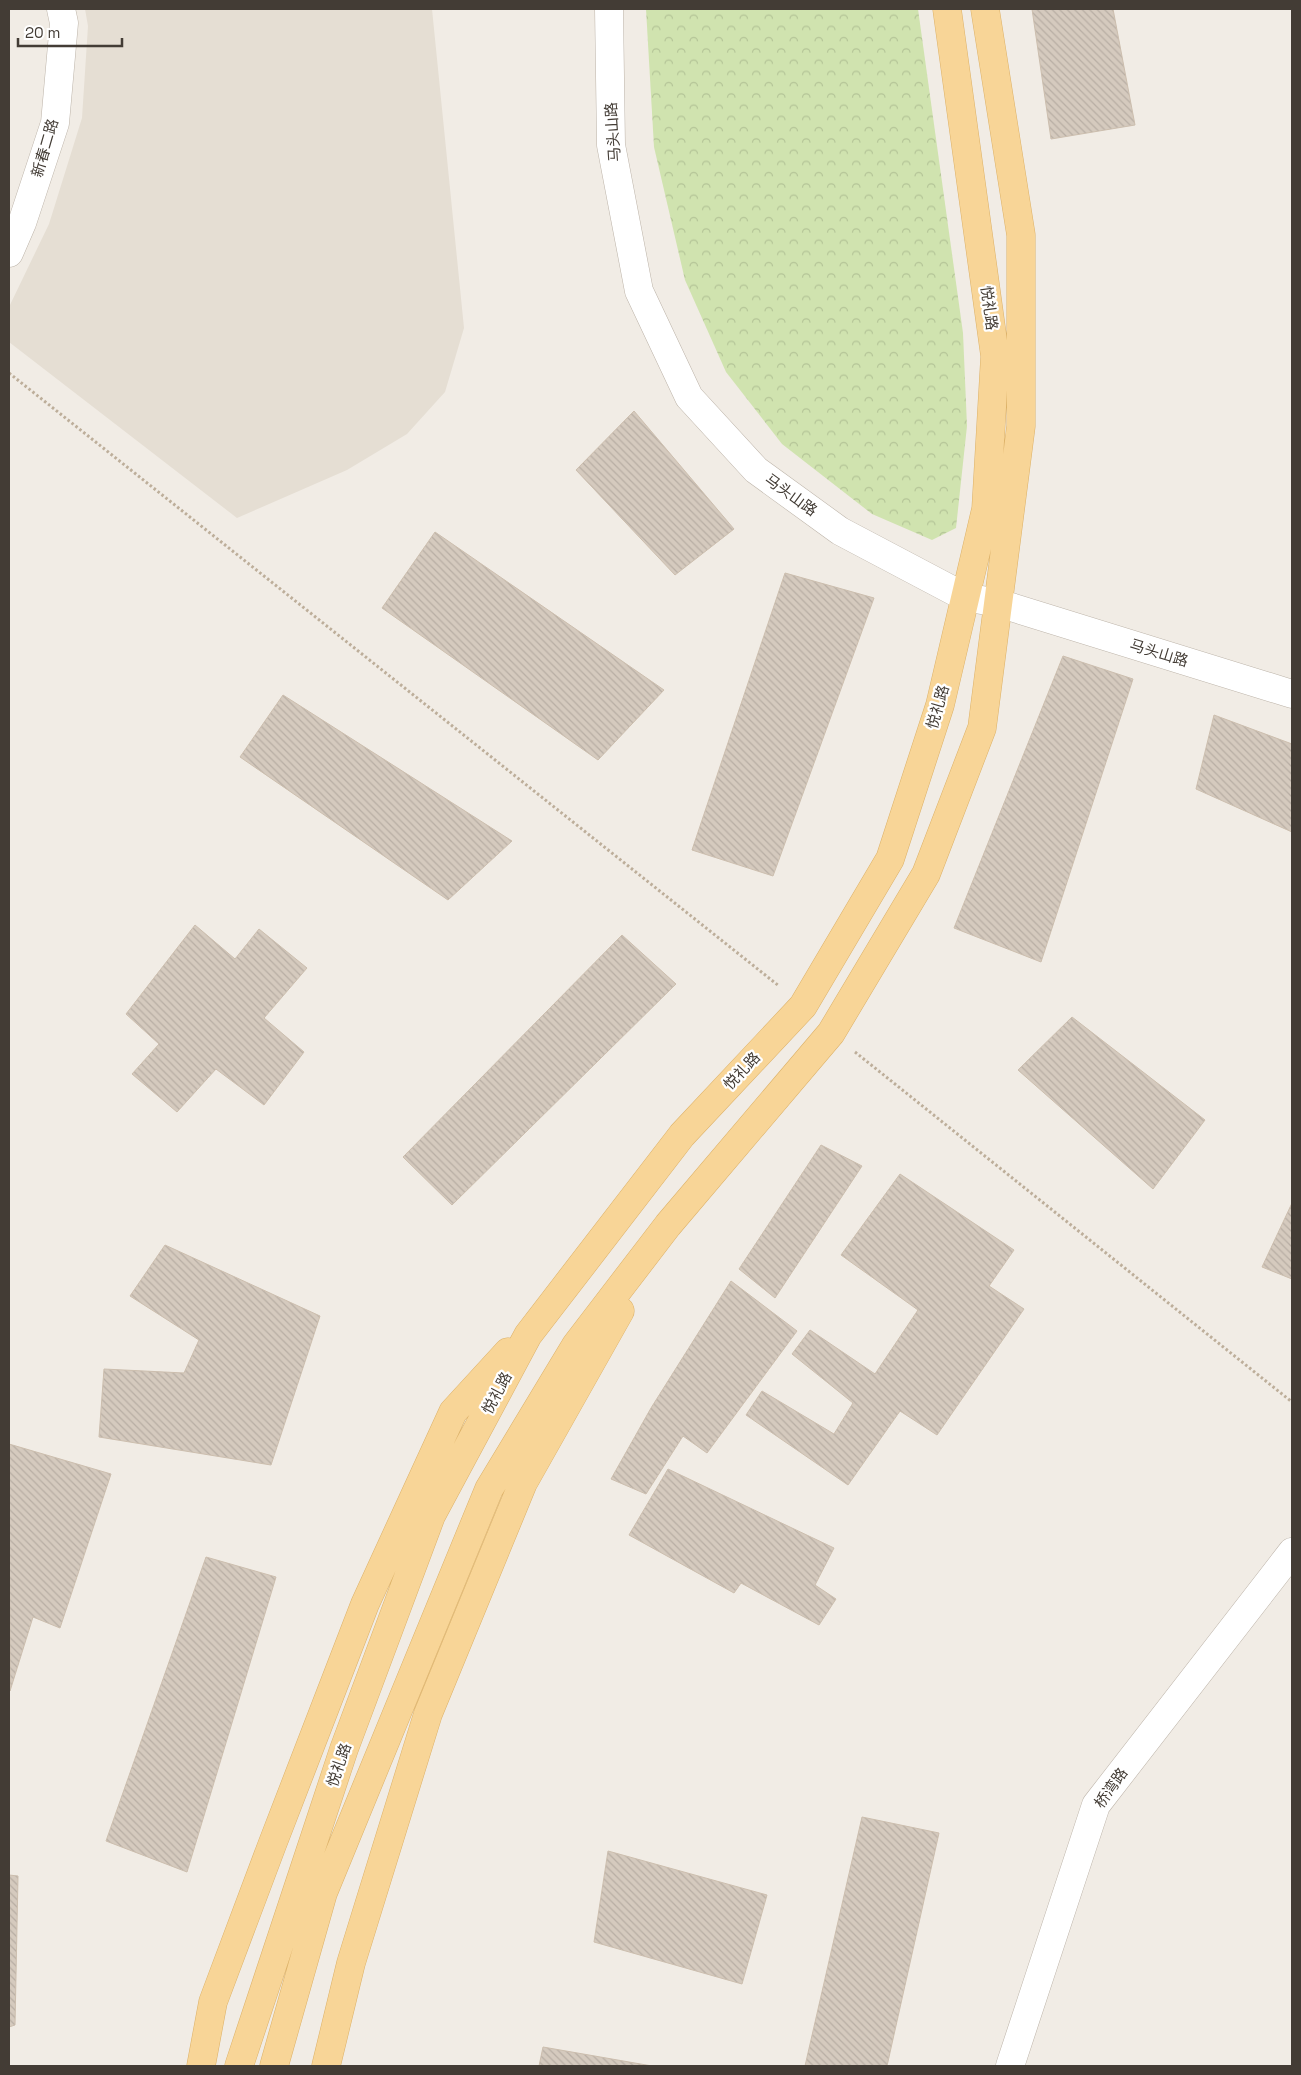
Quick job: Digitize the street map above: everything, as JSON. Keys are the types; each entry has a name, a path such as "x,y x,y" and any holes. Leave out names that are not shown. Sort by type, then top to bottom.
{"main road":[{"name":"悦礼路","path":"239,2066 344,1749 432,1516 528,1335 682,1135 803,1006 890,859 940,705 986,509 995,356 947,9"},
{"name":"悦礼路","path":"274,2066 323,1893 489,1489 576,1345 668,1225 831,1033 926,874 982,728 1021,426 1021,234 984,9"},
{"path":"326,2066 351,1963 428,1714 523,1483 668,1225"},
{"path":"201,2066 214,2002 275,1836 365,1604 453,1412 550,1307"}],"street":[{"name":"新春二路","path":"9,253 22,223 55,123 64,23 61,9"},
{"name":"马头山路","path":"608,9 611,145 639,291 689,397 756,470 840,531 965,598 998,603 1292,694"},
{"name":"桥湾路","path":"1010,2066 1096,1805 1292,1552"}],"path":[{"path":"9,373 803,1006"},
{"path":"831,1033 1292,1402"}],"shaded area":[{"path":"85,9 432,9 464,328 445,392 407,434 347,470 237,518 9,342 9,307 49,224 82,118 88,26"}],"green space":[{"path":"646,9 918,9 963,333 967,426 956,528 932,540 872,514 782,444 726,372 685,280 654,147"}],"building":[{"path":"1032,9 1113,9 1135,125 1051,139"},
{"path":"634,411 734,529 675,575 576,470"},
{"path":"435,532 664,690 598,760 382,608"},
{"path":"785,573 874,598 773,876 692,850"},
{"path":"1063,656 1133,679 1041,962 954,928"},
{"path":"283,695 512,841 448,900 240,757"},
{"path":"1214,715 1292,744 1292,832 1196,789"},
{"path":"195,925 235,959 259,929 307,968 264,1018 304,1052 264,1105 216,1069 177,1112 132,1074 159,1044 126,1014"},
{"path":"622,935 676,984 452,1205 403,1157"},
{"path":"1072,1017 1205,1120 1153,1189 1018,1070"},
{"path":"821,1145 862,1166 775,1298 739,1269"},
{"path":"900,1174 1014,1250 989,1286 1024,1309 937,1435 900,1411 848,1485 746,1415 762,1391 834,1434 853,1403 792,1354 810,1330 875,1374 918,1310 841,1255"},
{"path":"1292,1203 1292,1279 1262,1267"},
{"path":"165,1245 320,1316 271,1465 99,1437 104,1369 184,1373 199,1340 130,1296"},
{"path":"731,1281 797,1331 707,1453 683,1436 646,1494 611,1479 651,1408"},
{"path":"9,1444 111,1474 60,1628 33,1617 10,1691"},
{"path":"668,1469 834,1548 815,1585 836,1599 819,1625 741,1583 734,1593 629,1535"},
{"path":"206,1557 276,1577 187,1872 106,1841"},
{"path":"862,1817 939,1833 887,2066 805,2066"},
{"path":"608,1851 767,1895 742,1984 594,1942"},
{"path":"9,1875 18,1876 15,2025 9,2027"},
{"path":"543,2047 652,2066 539,2066"}]}
